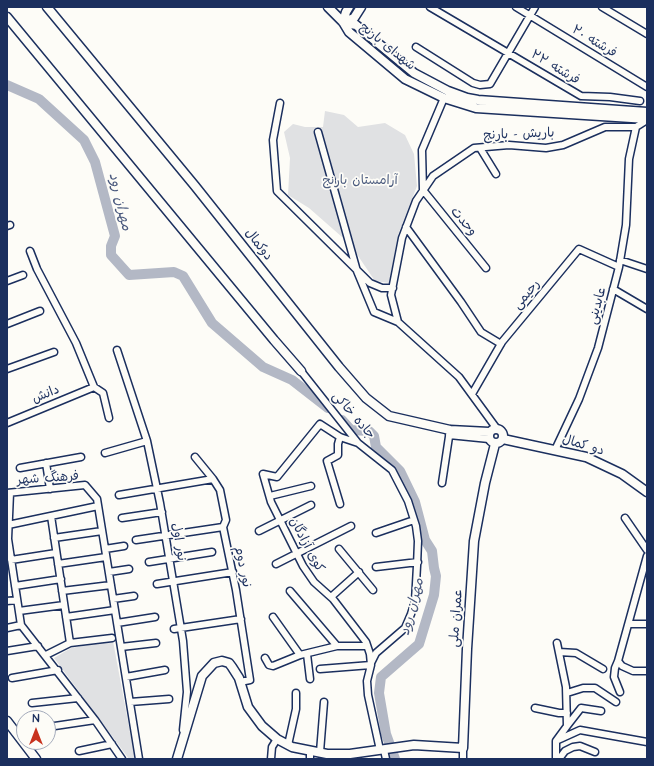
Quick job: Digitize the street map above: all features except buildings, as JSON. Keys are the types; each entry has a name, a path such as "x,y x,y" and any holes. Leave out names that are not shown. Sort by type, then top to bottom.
{"main road":[{"name":"دوکمال","path":"47,7 190,180 334,361 366,398 389,416 449,432 493,436"},
{"path":"328,7 343,22"},
{"path":"343,22 349,7"},
{"path":"343,22 354,18 361,7"},
{"path":"7,16 301,371"},
{"name":"شهدای بارنج","path":"343,22 349,32 405,79 444,98 476,108 647,120"},
{"name":"شهدای بارنج","path":"343,22 356,25 414,73 467,98 647,112"},
{"path":"493,436 503,437"},
{"name":"دو کمال","path":"493,436 514,438 521,442 579,454 597,461 635,482"},
{"name":"عمران ملی","path":"463,748 466,649 474,541 493,436"},
{"path":"635,482 647,484"},
{"path":"635,482 647,492"},
{"path":"177,759 198,686 208,668 214,663 222,661 229,663 240,682 248,707 262,726 277,739 310,755 320,752 350,754 414,745 463,748"},
{"path":"8,722 36,759"}],"street":[{"name":"۲۲ فرشته","path":"430,7 581,96 610,97 640,101"},
{"name":"۲۰ فرشته","path":"516,7 647,87"},
{"path":"416,47 473,83 480,86 490,84 535,7"},
{"path":"602,7 647,34"},
{"path":"423,190 422,150 444,98"},
{"path":"280,103 273,140 277,191 370,283 382,288 393,288"},
{"path":"636,127 647,120"},
{"name":"باریش - بارنج","path":"398,322 391,295 406,227 416,201 433,176 474,148 509,145 546,148 563,145 605,127 636,127"},
{"name":"عابدینی","path":"555,450 579,399 592,363 620,264 626,225 629,159 636,127"},
{"path":"318,132 357,271 374,312 398,322 459,377 472,394 493,436"},
{"path":"480,148 496,174"},
{"name":"وحدت","path":"423,190 486,268"},
{"path":"406,227 481,332 501,344"},
{"name":"رحیمی","path":"472,394 501,344 579,249 620,264"},
{"path":"30,251 76,343 94,387 103,393 109,418"},
{"path":"620,264 647,269"},
{"path":"7,281 23,275"},
{"path":"613,289 647,309"},
{"path":"7,324 40,311"},
{"name":"نور اول","path":"117,350 147,441 166,535 186,692 182,742"},
{"path":"7,369 54,352"},
{"name":"جاده خاکی","path":"301,371 358,443 392,470 402,486 414,520 418,540 415,601 405,628 376,653 370,665"},
{"name":"دانش","path":"7,423 94,387"},
{"name":"کوی آزادگان","path":"340,437 320,424 277,477 263,474 280,520 297,555 314,582 331,596 367,646 370,654 367,682 368,695 382,750 386,759"},
{"path":"442,483 449,432"},
{"path":"340,504 327,461 338,455 338,444 340,437 358,443"},
{"path":"105,453 147,441"},
{"path":"20,468 81,457"},
{"name":"نور دوم","path":"195,457 214,479 220,490 226,520 223,527 233,572 250,680 240,682"},
{"path":"46,463 50,489"},
{"path":"119,495 214,479"},
{"name":"فرهنگ شهر","path":"21,625 15,586 10,572 11,560 8,546 8,493 85,486 97,499 138,759"},
{"path":"270,496 311,486"},
{"path":"259,531 311,505"},
{"path":"8,525 98,506"},
{"path":"122,518 162,512"},
{"path":"51,516 70,643"},
{"path":"625,518 647,550"},
{"path":"376,533 414,520"},
{"path":"276,564 297,555 351,526"},
{"path":"136,540 223,527"},
{"path":"54,538 102,531"},
{"path":"105,549 124,546"},
{"path":"339,549 374,590"},
{"path":"149,562 170,560 212,552"},
{"path":"11,560 56,553"},
{"path":"620,692 614,677 615,668 644,582 647,556"},
{"path":"58,564 106,557"},
{"path":"376,567 418,562"},
{"path":"108,572 129,569"},
{"path":"157,584 233,572"},
{"path":"331,596 359,572"},
{"path":"15,586 60,579"},
{"path":"62,592 111,585"},
{"path":"290,591 337,646"},
{"path":"113,599 134,596"},
{"path":"7,601 17,600"},
{"path":"19,611 64,605"},
{"path":"66,617 115,610"},
{"path":"117,623 155,617"},
{"path":"273,617 300,655"},
{"path":"177,629 241,620"},
{"path":"629,624 647,624"},
{"path":"7,628 21,625 58,670 122,759"},
{"path":"46,655 70,643 112,638"},
{"path":"121,647 156,643"},
{"path":"557,644 566,693 567,726"},
{"path":"7,651 38,646"},
{"path":"265,658 269,665 273,666 300,655 337,646 367,646"},
{"path":"559,652 576,653 603,669"},
{"path":"307,654 310,679"},
{"path":"618,661 622,666 633,671 647,671"},
{"path":"320,669 370,665"},
{"path":"12,678 58,670"},
{"path":"126,677 165,670"},
{"path":"566,693 583,688 595,688 616,702"},
{"path":"288,745 296,709 296,694"},
{"path":"32,703 78,698"},
{"path":"130,702 170,699"},
{"path":"320,752 324,702"},
{"path":"535,708 559,714 567,713"},
{"path":"558,759 556,741 581,708 601,711"},
{"path":"56,726 95,720"},
{"path":"556,741 580,730 647,742"},
{"path":"271,759 272,747 277,739"},
{"path":"79,751 112,744"},
{"path":"558,759 565,751 573,747 580,746 595,755"},
{"path":"463,748 463,759"}],"green space":[{"name":"آرامستان بارنج","path":"325,111 344,115 358,127 385,123 405,135 414,154 417,186 398,235 389,283 375,281 350,244 309,208 288,195 290,158 284,132 293,124 305,127 323,127"},
{"path":"113,641 135,759 129,759 54,658 71,648"}],"waterway":[{"name":"مهران رود","path":"7,85 39,99 84,140 95,162 115,236 111,246 111,255 129,275 174,272 183,276 212,323 263,367 292,380 328,408"},
{"name":"مهران رود","path":"342,420 351,430 369,431 374,436 376,447 400,471 415,502 425,540 432,551 436,576 434,595 419,644 381,677 379,693 386,734 395,759"}]}
